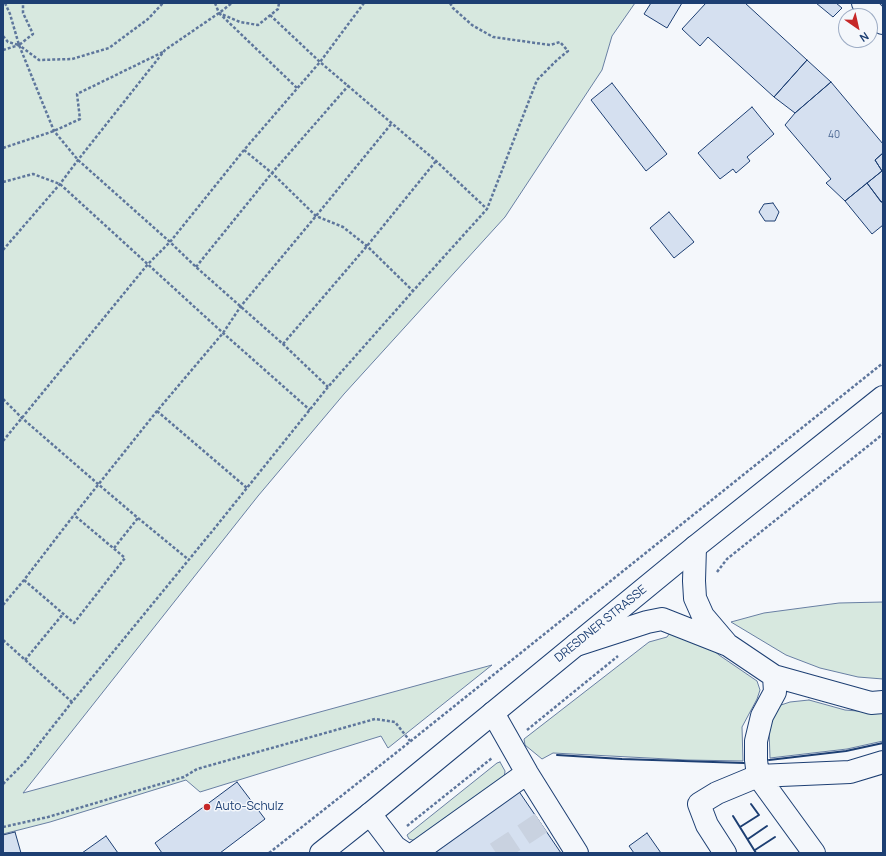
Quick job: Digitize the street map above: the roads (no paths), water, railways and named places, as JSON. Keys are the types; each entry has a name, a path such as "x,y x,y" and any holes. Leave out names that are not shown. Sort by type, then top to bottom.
{"main road":[{"path":"863,3 883,23"},
{"name":"DRESDNER STRASSE","path":"321,853 695,547 883,397"},
{"path":"695,547 695,598 703,616 728,645"},
{"path":"576,645 647,622 662,619 728,645 774,676 871,703 883,702"},
{"path":"774,676 775,692 762,716 756,741 758,776 814,853"},
{"path":"492,712 527,773 547,819 577,853"},
{"path":"725,853 707,825 699,804 717,793 758,776 850,772 883,762"},
{"path":"415,853 527,773"},
{"path":"370,814 397,847"}],"tunnel":[{"path":"496,853 541,823"}],"place":[{"name":"Auto-Schulz","path":"207,807"}]}
